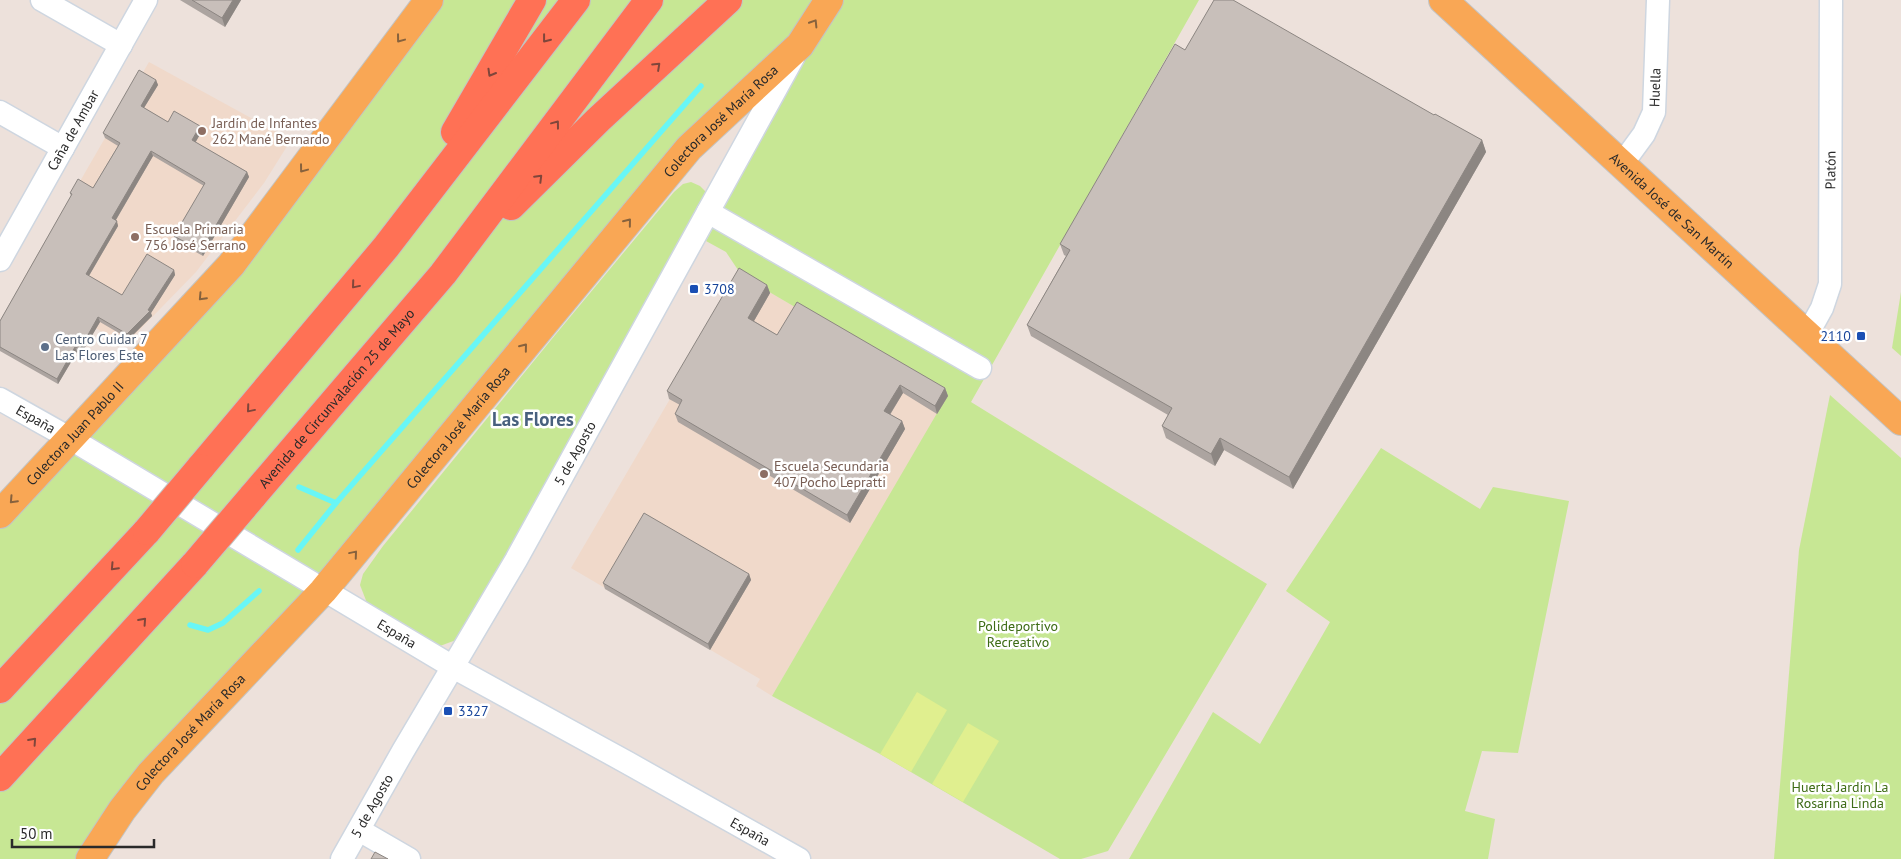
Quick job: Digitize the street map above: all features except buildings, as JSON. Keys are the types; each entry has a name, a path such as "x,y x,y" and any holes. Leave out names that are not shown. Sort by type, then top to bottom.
{"highway":[{"path":"386,247 477,96 532,0"},
{"path":"0,689 147,531 386,247 576,0"},
{"name":"Avenida de Circunvalación 25 de Mayo","path":"0,777 195,564 443,274 649,0"},
{"path":"443,274 598,120 728,0"}],"main road":[{"name":"Colectora Juan Pablo II","path":"0,514 231,265 429,0"},
{"name":"Colectora José María Rosa","path":"90,859 122,810 151,773 323,591 689,148 800,46 829,0"},
{"name":"Avenida José de San Martín","path":"1443,0 1901,420"}],"street":[{"path":"42,0 121,45"},
{"name":"Caña de Ambar","path":"1,254 146,0"},
{"name":"Huella","path":"1622,164 1644,134 1654,112 1658,0"},
{"name":"Platón","path":"1807,335 1822,308 1830,284 1831,0"},
{"name":"5 de Agosto","path":"342,859 516,560 800,46"},
{"path":"0,112 63,148"},
{"path":"708,212 980,368"},
{"name":"España","path":"0,399 71,439 452,667 798,859"},
{"path":"359,830 409,859"}],"shaded area":[{"name":"Escuela Primaria 756 José Serrano","path":"149,62 291,140 264,183 196,272 125,345 20,285"},
{"name":"Escuela Secundaria 407 Pocho Lepratti","path":"742,276 948,396 772,696 756,686 760,679 571,568"}],"green space":[{"path":"429,0 829,0 689,148 90,859 0,859 0,514 94,414"},
{"name":"Polideportivo Recreativo","path":"840,0 1199,0 971,402 1267,584 1108,851 1081,859 1060,859 880,754 772,696 947,396 742,276 726,252 706,241 787,89"},
{"path":"691,182 700,186 705,191 706,200 491,582 456,640 440,646 367,603 360,585 363,574 383,546 674,192 683,184"},
{"path":"1901,292 1901,356 1892,348"},
{"name":"Huerta Jardín La Rosarina Linda","path":"1830,395 1901,458 1901,859 1774,859 1799,550"},
{"path":"1381,448 1480,509 1493,487 1569,501 1518,753 1482,751 1465,811 1495,819 1488,859 1129,859 1213,712 1260,744 1330,622 1286,591"},
{"path":"917,692 947,710 911,772 880,754"},
{"path":"968,723 999,741 963,802 932,784"}],"waterway":[{"path":"298,550 336,503 701,86"},
{"path":"299,487 336,503"},
{"path":"190,625 208,630 223,623 259,591"}],"place":[{"name":"Jardín de Infantes 262 Mané Bernardo","path":"202,131"},
{"name":"Escuela Primaria 756 José Serrano","path":"135,237"},
{"name":"3708","path":"694,289"},
{"name":"2110","path":"1861,336"},
{"name":"Centro Cuidar 7 Las Flores Este","path":"45,347"},
{"name":"Escuela Secundaria 407 Pocho Lepratti","path":"764,474"},
{"name":"3327","path":"448,711"}],"district":[{"name":"Las Flores","path":"533,419"}]}
